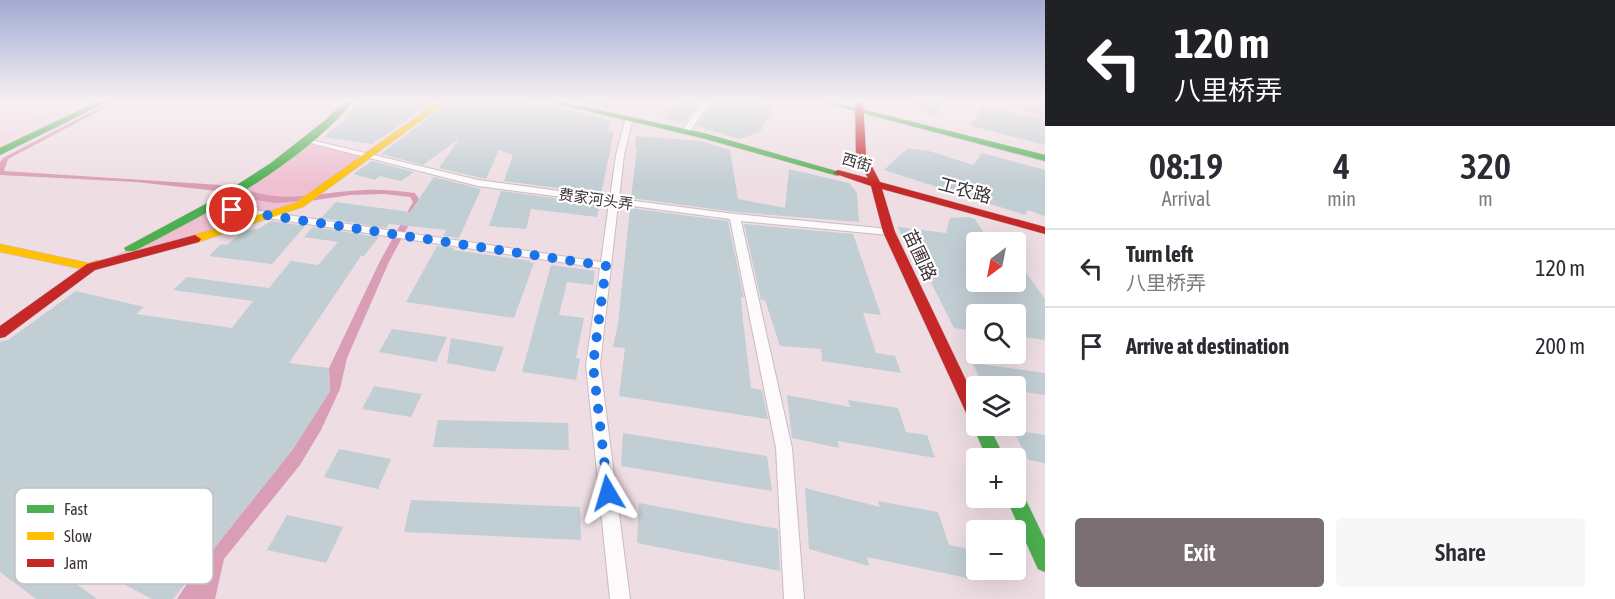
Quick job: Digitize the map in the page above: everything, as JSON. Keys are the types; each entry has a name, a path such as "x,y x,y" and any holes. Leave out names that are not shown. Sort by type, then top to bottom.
{"street":[{"path":"0,152 47,129"},
{"path":"0,333 92,267 214,207 324,129"},
{"path":"0,248 92,267 299,205 405,129"},
{"path":"620,599 593,365 620,155 626,129"},
{"name":"西街","path":"677,129 876,184"},
{"name":"苗圃路","path":"860,129 861,155 876,184 889,232 966,396"},
{"path":"941,129 1045,158"},
{"name":"费家河头弄","path":"307,141 370,154 478,183 735,218 889,232"},
{"name":"工农路","path":"876,184 1045,231"},
{"path":"214,207 606,266"},
{"path":"735,218 784,448 794,599"},
{"path":"1020,508 1045,562"}],"shaded area":[{"path":"0,129 31,129 0,145"},
{"path":"59,129 65,129 8,159 4,171 236,186 253,192 285,197 389,190 415,193 421,202 389,262 347,358 340,389 321,430 300,465 224,559 215,599 177,599 187,584 213,584 213,550 293,449 330,391 329,368 380,261 413,202 410,197 384,194 276,203 248,199 226,192 136,182 0,175 0,162 3,158"},
{"path":"307,141 370,155 299,205 91,267 214,207"}],"building":[{"path":"333,129 394,129 372,144 324,137"},
{"path":"414,129 608,129 608,131 614,132 601,194 504,181 513,155 499,150 486,179 439,168 460,138 423,165 381,154"},
{"path":"706,129 762,129 760,132 740,139"},
{"path":"983,129 1045,129 1045,145"},
{"path":"636,136 700,141 730,150 738,199 785,208 789,169 849,183 857,193 859,222 735,212 631,198 637,148 635,148"},
{"path":"908,148 929,151 973,165 982,153 1045,170 1045,216 1028,210 1025,215 884,170"},
{"path":"372,161 414,172 401,181 380,176 375,180 353,174"},
{"path":"434,177 481,189 459,238 443,236 446,230 389,224 386,228 321,218 336,202 410,212"},
{"path":"501,191 600,205 597,217 531,209 526,229 489,226"},
{"path":"630,208 728,221 744,298 741,297 751,388 762,390 768,419 619,396 625,348 613,347 618,324"},
{"path":"950,218 975,219 983,232 966,232 966,292 1026,292 1026,273 1045,299 1045,340 1026,337 1026,304 966,304 966,330 954,328 912,245 905,244 898,227 946,233"},
{"path":"271,221 305,226 272,264 209,256 221,244 227,245 245,230 258,229"},
{"path":"744,224 853,234 881,315 863,313 876,353 895,356 901,373 822,361 821,349 780,346 765,300 761,300"},
{"path":"313,227 379,237 364,256 361,256 289,363 329,368 330,391 293,449 213,549 213,488 15,488 15,583 0,572 0,342 8,340 76,291 144,307 136,314 232,328 253,301 173,290 187,277 269,288 291,261 318,265 338,242 304,237"},
{"path":"437,246 534,263 514,318 406,302"},
{"path":"551,265 595,271 593,285 567,282 559,315 584,318 576,358 580,359 576,380 522,372"},
{"path":"392,329 447,337 436,362 379,352"},
{"path":"451,338 504,347 495,372 447,363"},
{"path":"973,364 1045,373 1045,395 1026,392 1026,376 979,376"},
{"path":"374,386 422,394 411,417 362,409"},
{"path":"787,395 850,407 848,400 898,408 906,432 927,435 935,458 838,441 839,448 792,438"},
{"path":"438,420 568,423 569,450 433,447"},
{"path":"1026,432 1045,435 1045,463 1028,460 1026,448 1022,448 1016,436 1026,436"},
{"path":"623,433 767,456 772,491 621,466"},
{"path":"339,449 391,459 378,489 324,477"},
{"path":"805,488 880,507 878,501 938,512 949,545 966,548 966,578 867,557 869,566 809,549"},
{"path":"411,500 580,507 581,540 404,532"},
{"path":"639,503 778,529 780,571 637,543"},
{"path":"287,515 343,527 326,563 267,550"},
{"path":"16,584 76,584 97,599 36,599"},
{"path":"123,584 185,584 173,599 152,599"}],"traffic: fast":[{"path":"0,152 47,129"},
{"path":"130,248 247,184 274,166 320,129"},
{"path":"673,129 838,173"},
{"path":"931,129 1045,158"},
{"path":"986,436 991,448"},
{"path":"1020,508 1045,562"}],"traffic: slow":[{"path":"195,239 299,205 405,129"},
{"path":"0,248 91,267 97,264"}],"traffic: jam":[{"path":"860,129 861,155 876,184 889,232 966,396"},
{"path":"838,173 1045,231"},
{"path":"0,333 91,267 195,239"}],"route":[{"path":"232,210 606,266 593,365 608,493"}]}
